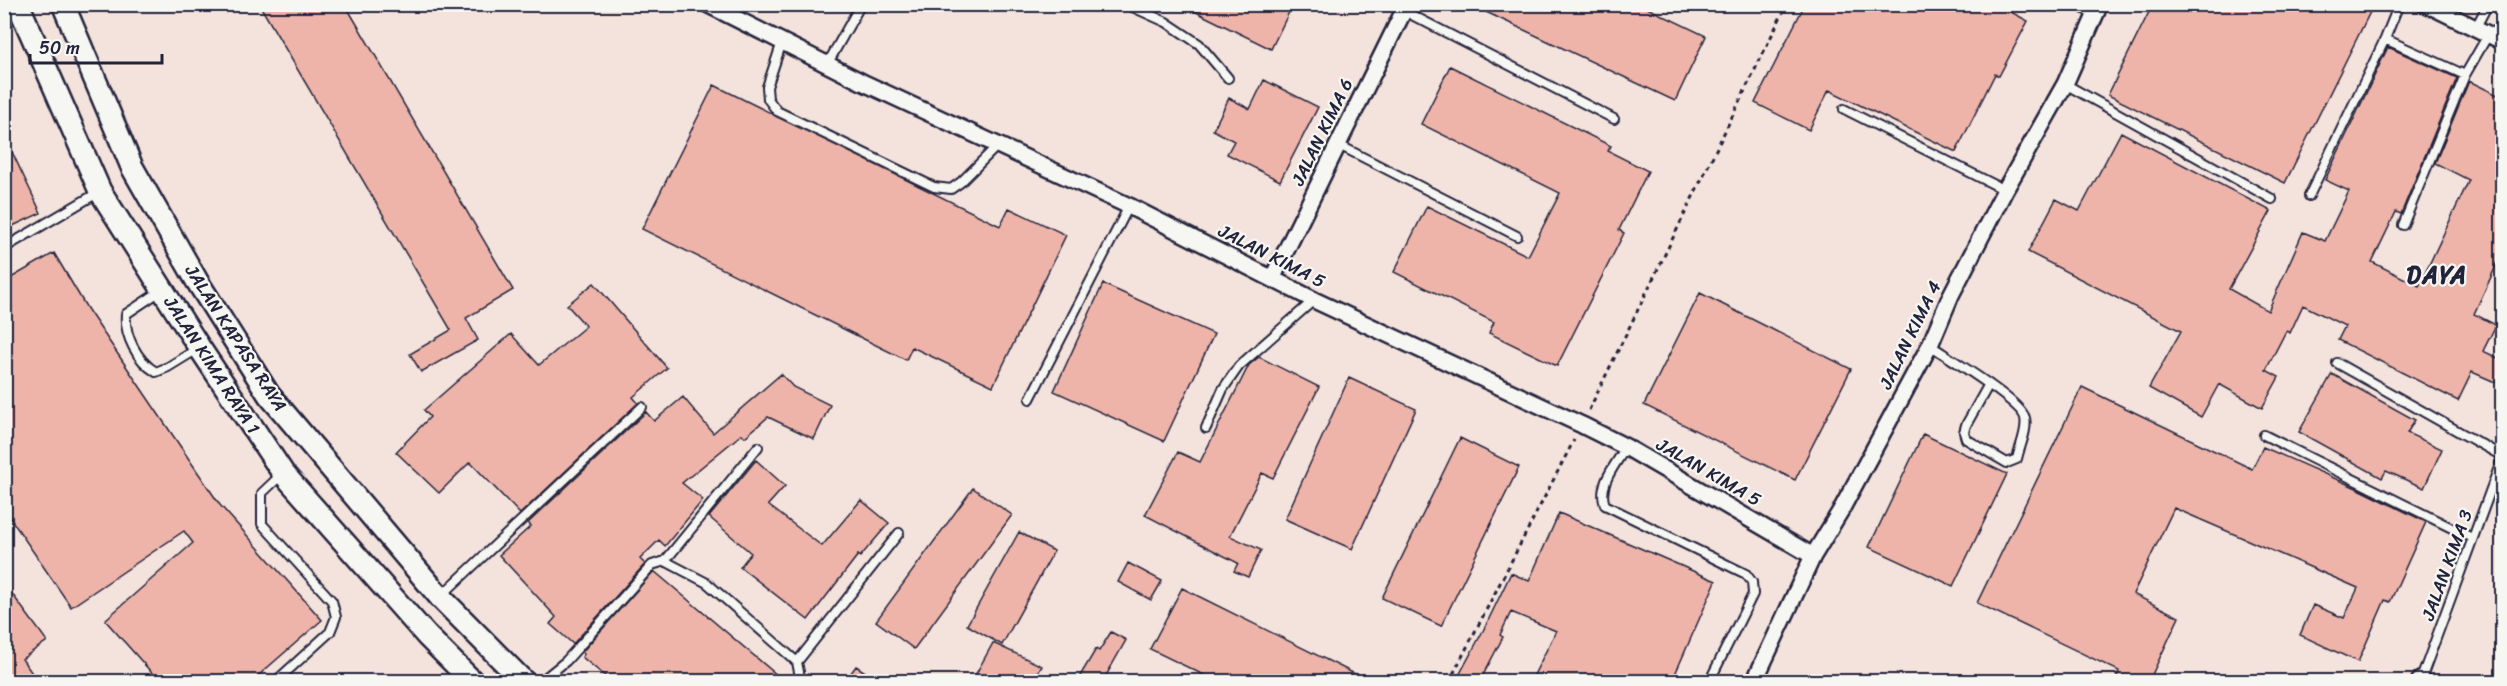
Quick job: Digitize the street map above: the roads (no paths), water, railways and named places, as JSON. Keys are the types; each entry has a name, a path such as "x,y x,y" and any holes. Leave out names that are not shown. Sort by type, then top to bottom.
{"main road":[{"name":"JALAN KIMA RAYA 1","path":"18,4 100,191 199,347 283,473 427,636 473,681"},
{"name":"JALAN KAPASA RAYA","path":"63,4 132,167 197,280 269,395 440,597 524,681"}],"street":[{"name":"JALAN KIMA 5","path":"707,4 862,82 1129,206 1273,277 1314,300 1582,424 1626,447 1813,556"},
{"path":"2426,4 2502,41"},
{"name":"JALAN KIMA 6","path":"1273,277 1405,8"},
{"name":"JALAN KIMA 4","path":"1754,681 1813,556 1841,510 1930,345 1951,295 2005,190 2065,84 2097,10"}],"lane":[{"path":"828,63 861,4"},
{"path":"1126,4 1166,22 1199,44 1228,78"},
{"path":"2076,4 2097,10"},
{"path":"2309,196 2385,39 2399,4"},
{"path":"2403,225 2465,75 2481,32 2488,4"},
{"path":"1405,8 1614,119"},
{"path":"2385,39 2465,75"},
{"path":"782,42 767,87 768,99 777,111 934,187 951,189 999,144"},
{"path":"2065,84 2272,199"},
{"path":"1844,109 2005,190"},
{"path":"1337,144 1517,236"},
{"path":"4,248 100,191"},
{"path":"1030,399 1129,206"},
{"path":"163,289 126,314 126,334 146,366 156,372 199,347"},
{"path":"1206,428 1223,389 1239,366 1314,300"},
{"path":"1930,345 1989,384 2025,417 2017,459 2013,462 2007,463 1966,439 1964,432 1966,425 1989,384"},
{"path":"2337,363 2502,457"},
{"path":"440,597 642,407"},
{"path":"2264,435 2472,538"},
{"path":"540,681 566,661 652,565 665,561 758,447"},
{"path":"1626,447 1603,487 1601,497 1605,506 1746,574 1752,582 1753,594 1709,681"},
{"name":"JALAN KIMA 3","path":"2421,681 2502,457"},
{"path":"275,681 330,632 336,617 332,601 262,524 262,493 283,473"},
{"path":"797,662 900,533"},
{"path":"665,561 707,584 797,662 801,681"}],"district":[{"name":"DAYA","path":"2437,275"}]}
